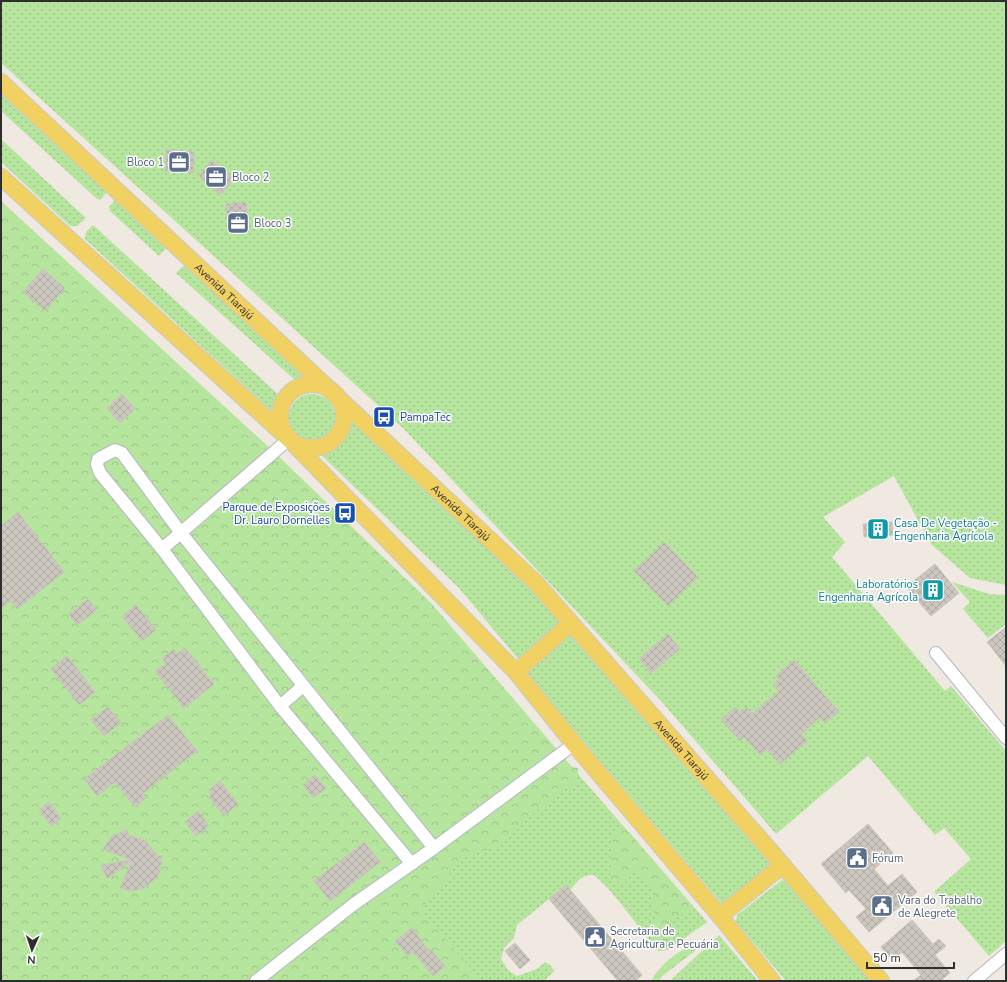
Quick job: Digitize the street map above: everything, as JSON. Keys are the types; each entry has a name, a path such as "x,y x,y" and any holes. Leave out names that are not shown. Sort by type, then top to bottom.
{"main road":[{"name":"Avenida Tiarajú","path":"1,82 536,583 783,865 881,981"},
{"path":"1,178 289,439 516,672 574,744 720,916 772,981"},
{"path":"313,384 325,387 335,394 341,402 344,412 344,422 341,431 334,440 322,447 306,448 289,439 283,430 280,415 284,400 291,392 301,386 313,384"},
{"path":"516,672 572,623"},
{"path":"720,916 783,865"}],"street":[{"path":"162,549 289,439"},
{"path":"412,864 280,706 162,549 100,473 97,466 98,459 115,450 122,453 181,533 434,848"},
{"path":"936,653 1006,738"},
{"path":"280,706 303,686"},
{"path":"256,981 354,904 434,848 574,744"},
{"path":"974,981 1006,954"}],"green space":[{"path":"1,1 1006,1 1006,585 970,578 931,544 894,476 823,517 845,542 832,557 945,691 951,686 1006,751 1006,941 989,956 934,892 971,859 944,828 935,835 868,756 776,834 661,701 403,428 1,63"},
{"path":"1,89 107,192 100,200 97,199 1,111"},
{"path":"1,139 86,218 77,226 70,226 1,162"},
{"path":"116,199 169,245 159,256 110,211 109,207"},
{"path":"1,201 274,452 431,603 572,767 578,768 577,782 574,785 565,789 544,805 498,845 471,854 459,861 441,886 427,898 422,912 482,981 1,981"},
{"path":"93,225 281,397 276,415 85,239 86,232"},
{"path":"188,262 314,380 297,382 176,273"},
{"path":"312,394 325,398 331,404 335,417 331,430 325,436 312,440 299,436 293,430 289,417 293,404 299,398"},
{"path":"350,413 523,577 562,620 519,660 459,588 316,450 331,445 341,439 347,428"},
{"path":"952,582 989,594 1006,595 1006,624 988,638 963,609 970,602"},
{"path":"571,634 773,864 723,905 527,675 528,668"},
{"path":"572,767 707,922 668,950 658,951 606,886 598,878 588,875 580,880 570,890 566,885 517,925 514,938 504,948 501,959 508,970 517,976 537,969 545,962 550,965 554,971 544,981 280,981"},
{"path":"618,828 629,832 691,904 689,910 670,922 669,927 674,939 668,943 657,941 648,935 648,929 657,918 653,906 655,893 635,869 625,884 609,880 613,832"},
{"path":"782,880 788,882 871,981 786,981 736,922 737,915"},
{"path":"719,935 758,981 670,981"},
{"path":"693,946 698,947 695,951 662,976 659,981 651,981 659,969 669,959 681,951"}],"building":[{"name":"Bloco 1","path":"166,150 194,152 193,173 165,171"},
{"name":"Bloco 2","path":"212,160 234,179 220,195 199,176"},
{"name":"Bloco 3","path":"246,202 249,230 228,232 226,204"},
{"path":"43,269 65,288 45,311 23,292"},
{"path":"122,394 135,409 120,423 107,408"},
{"path":"18,512 64,572 17,609 11,601 1,608 1,526"},
{"name":"Casa De Vegetação - Engenharia Agrícola","path":"892,522 893,535 864,537 863,524"},
{"path":"664,542 698,577 668,606 634,571"},
{"name":"Laboratórios Engenharia Agrícola","path":"935,564 959,593 931,616 906,587"},
{"path":"88,599 97,610 77,625 69,614"},
{"path":"136,605 156,630 142,641 122,616"},
{"path":"1006,627 1006,666 987,642"},
{"path":"668,634 680,649 651,673 639,659"},
{"path":"185,648 214,684 184,708 155,671 166,663 162,658 174,649 177,654"},
{"path":"67,656 95,692 79,705 51,669"},
{"path":"794,660 839,712 825,723 820,717 801,734 807,741 780,764 767,749 760,755 744,737 740,741 721,719 736,707 740,712 746,707 752,714 779,691 773,684 779,679 776,676"},
{"path":"108,707 121,723 104,736 91,720"},
{"path":"168,715 197,751 142,794 146,798 135,807 115,782 97,796 84,779"},
{"path":"315,775 326,788 313,798 303,785"},
{"path":"220,781 238,804 224,816 209,797 212,794 209,790"},
{"path":"49,802 61,818 51,826 39,810"},
{"path":"198,811 209,826 196,836 185,822"},
{"path":"868,824 893,853 874,869 888,886 902,874 917,892 869,932 856,917 866,909 849,890 846,893 821,864"},
{"path":"127,830 128,835 146,841 157,856 162,856 160,871 156,878 144,888 132,891 120,888 132,860 107,879 101,865 131,860 103,849 112,836"},
{"path":"364,842 380,862 330,901 314,881"},
{"name":"Secretaria de Agricultura e Pecuária","path":"566,885 642,975 635,981 618,981 549,899"},
{"path":"912,920 933,944 939,939 946,946 935,955 950,973 940,981 913,981 921,975 902,952 893,961 881,947"},
{"path":"412,928 428,950 430,949 445,966 433,976 413,952 407,956 395,941"},
{"path":"515,943 530,960 520,969 505,951"}],"place":[{"name":"Bloco 1","path":"179,162"},
{"name":"Bloco 2","path":"216,177"},
{"name":"Bloco 3","path":"238,223"},
{"name":"PampaTec","path":"384,417"},
{"name":"Parque de Exposições Dr. Lauro Dornelles","path":"345,513"},
{"name":"Casa De Vegetação - Engenharia Agrícola","path":"878,529"},
{"name":"Laboratórios Engenharia Agrícola","path":"933,590"},
{"name":"Fórum","path":"857,858"},
{"name":"Vara do Trabalho de Alegrete","path":"882,906"},
{"name":"Secretaria de Agricultura e Pecuária","path":"595,937"}]}
